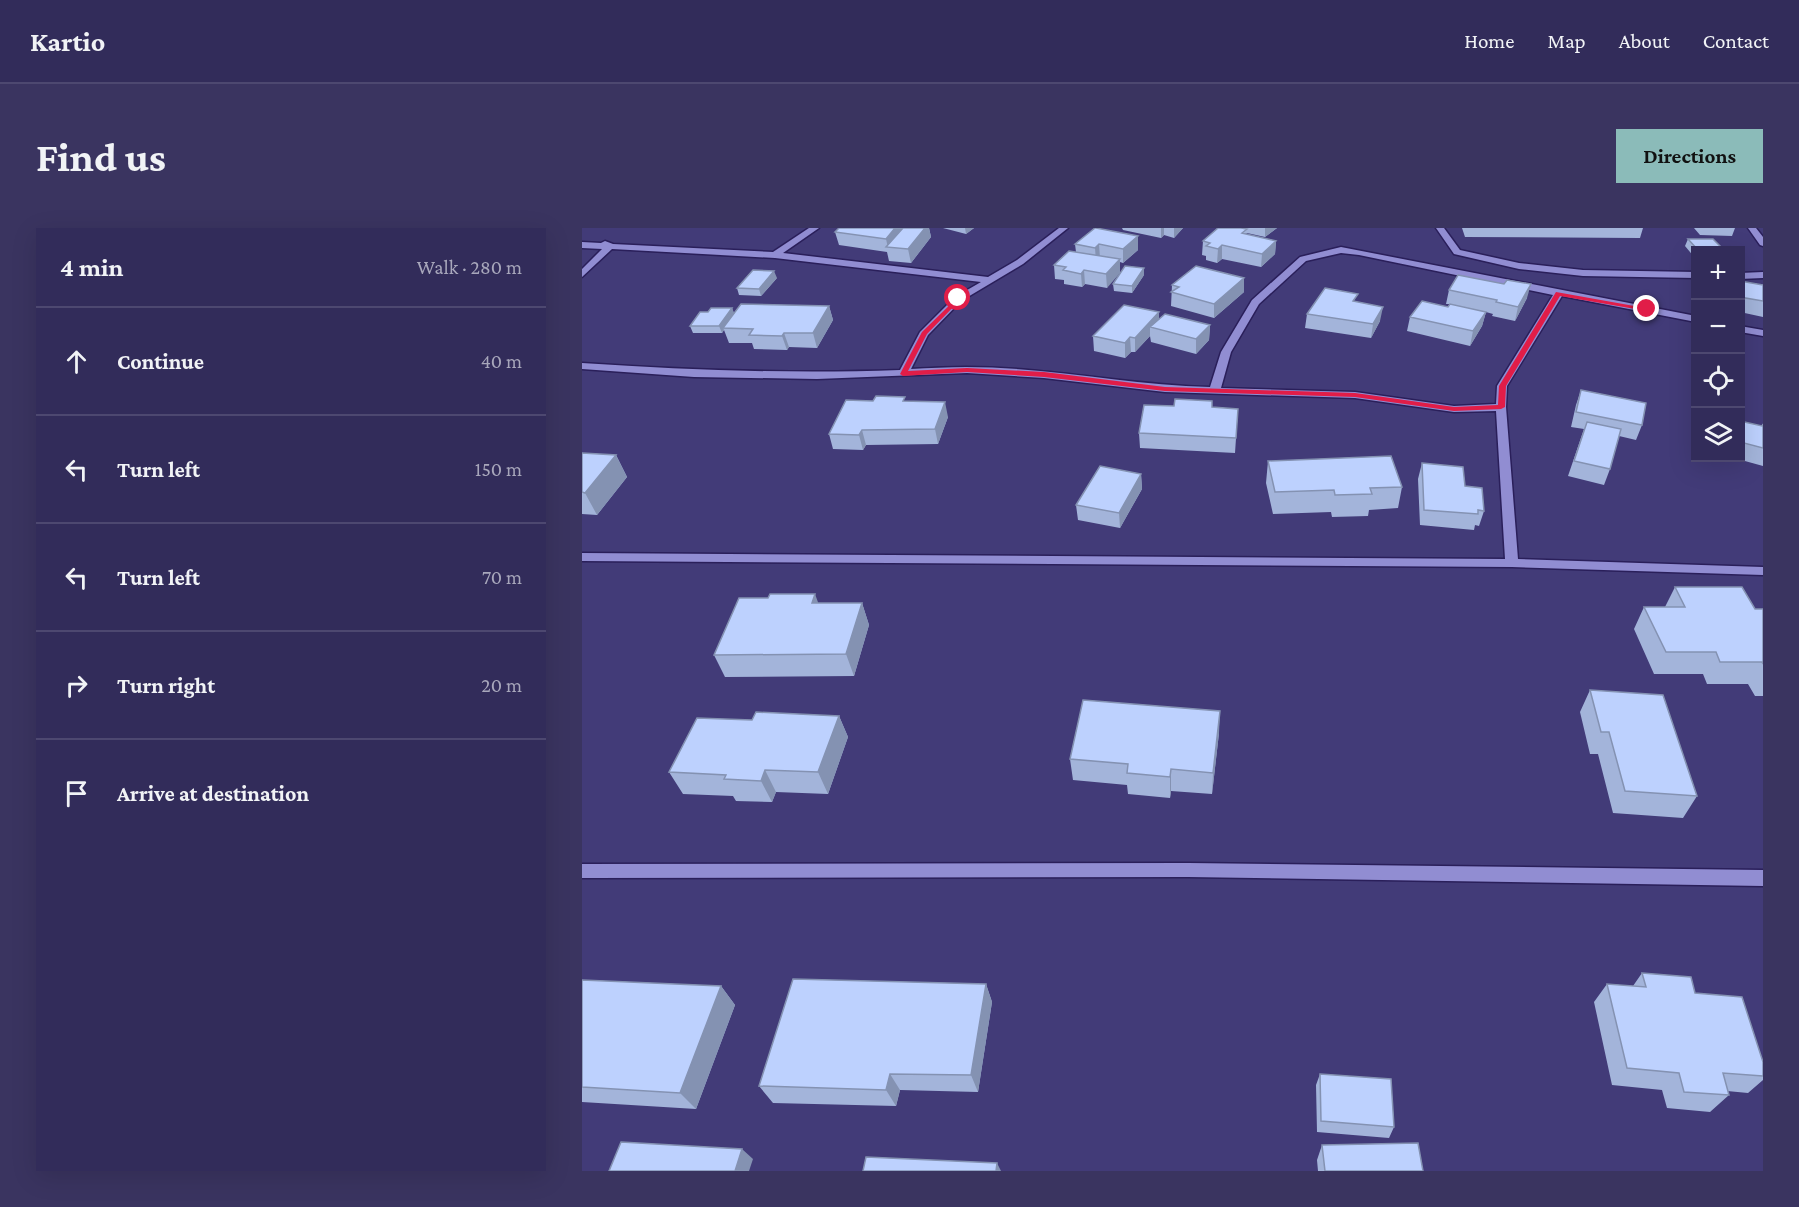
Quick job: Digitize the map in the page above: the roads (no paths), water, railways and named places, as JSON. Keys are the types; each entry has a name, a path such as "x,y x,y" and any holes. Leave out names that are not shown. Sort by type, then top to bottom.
{"street":[{"path":"775,255 815,228"},
{"path":"903,374 924,334 958,298 1020,262 1064,228"},
{"path":"1440,228 1457,252 1519,266 1583,273 1691,275"},
{"path":"1752,228 1763,243"},
{"path":"582,236 610,246"},
{"path":"582,245 775,255 990,280"},
{"path":"582,274 610,246"},
{"path":"1215,389 1226,352 1255,302 1303,259 1341,250 1691,319"},
{"path":"1745,276 1763,276"},
{"path":"1512,563 1501,407 1502,386 1558,293"},
{"path":"1745,330 1763,333"},
{"path":"582,366 705,374 817,376 967,370 1044,375 1165,389 1355,395 1454,409 1501,407"},
{"path":"582,557 1512,563 1763,571"},
{"path":"582,871 1188,870 1763,878"}]}
